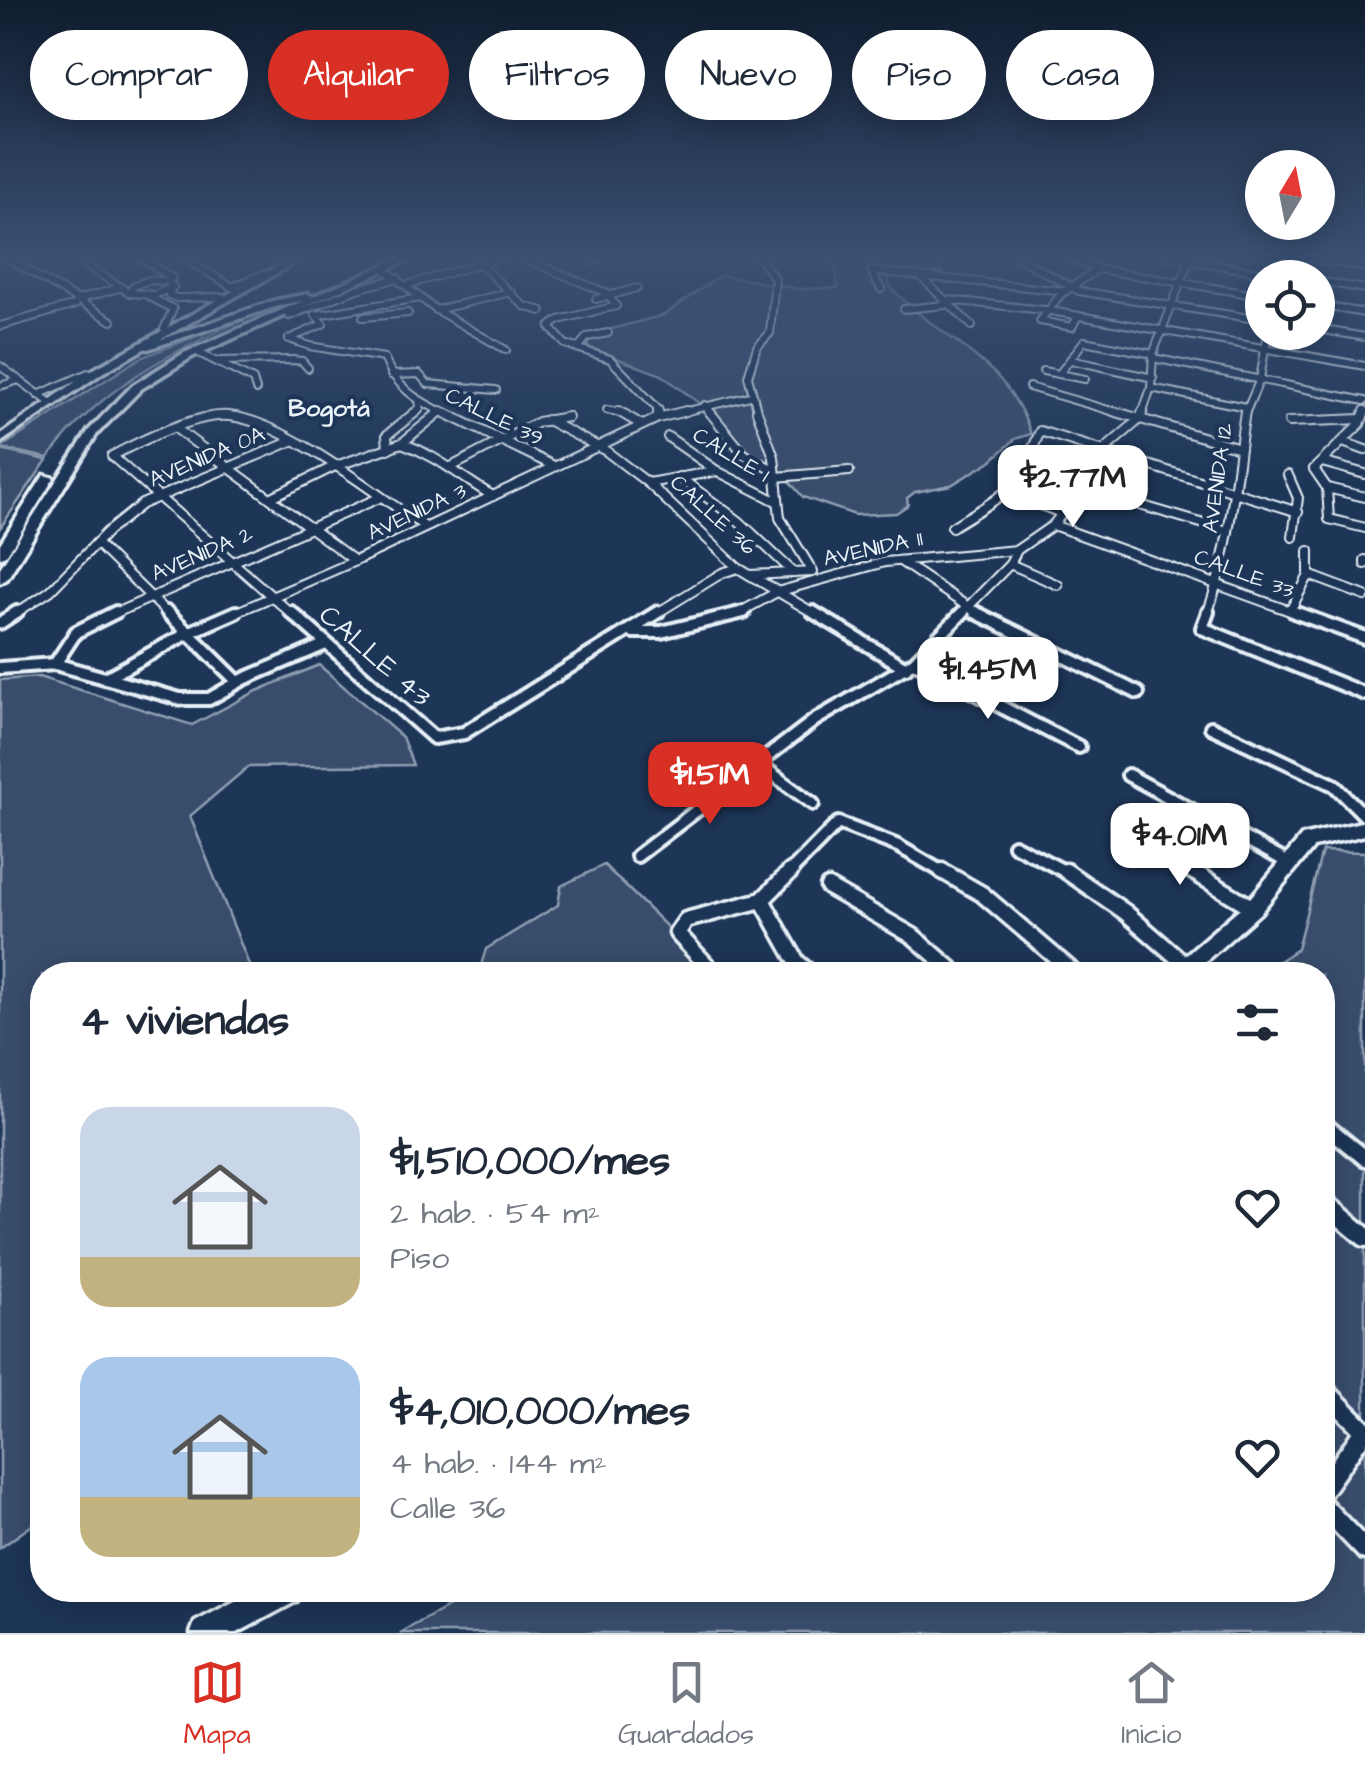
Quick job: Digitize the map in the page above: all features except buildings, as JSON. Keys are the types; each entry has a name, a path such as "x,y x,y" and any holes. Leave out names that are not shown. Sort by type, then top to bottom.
{"main road":[{"path":"0,437 43,398 158,332"},
{"path":"0,437 98,371 171,332"},
{"path":"144,348 190,332"},
{"path":"0,554 77,436 109,400 179,353 232,332"},
{"path":"0,579 42,508 105,417 147,380 195,351 237,332"},
{"path":"1189,962 1253,908 1308,841 1365,828"},
{"path":"206,1633 264,1602"}],"street":[{"name":"CALLE 39","path":"306,332 289,340 384,358 390,376 409,396 554,466"},
{"path":"475,332 506,350"},
{"path":"555,332 561,341 610,360 658,409 658,418"},
{"path":"770,332 757,344 746,376 774,456 781,527 817,576"},
{"path":"1140,419 1152,383 1153,356 1164,332"},
{"path":"1165,332 1245,345"},
{"path":"1337,332 1365,337"},
{"path":"578,348 588,337 608,333"},
{"path":"1059,374 1084,342 1365,401"},
{"name":"AVENIDA 12","path":"1264,350 1260,379 1246,408 1218,583 1202,628 1365,694"},
{"path":"1275,350 1365,366"},
{"path":"195,351 253,380 256,390"},
{"path":"217,361 293,360 308,368"},
{"path":"1071,360 1246,408"},
{"path":"0,366 43,398"},
{"path":"1043,370 1084,382 1094,366"},
{"path":"390,376 419,374 428,384 496,390"},
{"path":"0,386 19,380"},
{"path":"1029,388 1240,448"},
{"name":"AVENIDA 3","path":"106,678 188,633 355,561 642,425 705,404 750,396"},
{"path":"388,449 387,435 420,409 419,400"},
{"path":"705,404 719,427 760,467 776,474 849,471"},
{"path":"607,410 623,412 642,425"},
{"path":"270,498 333,467 402,443 441,411"},
{"path":"1312,412 1331,420 1363,420"},
{"path":"178,430 221,416 261,425 424,526"},
{"path":"451,467 500,440 547,420 568,417"},
{"name":"AVENIDA 11","path":"633,632 661,632 743,614 778,592 817,576 900,561 1016,550 1053,525 1082,488 1104,448 1140,419"},
{"name":"CALLE 36","path":"547,420 597,446 648,483 738,568 910,665 1079,748"},
{"path":"1289,422 1316,427 1331,420"},
{"path":"1363,420 1314,469 1327,488 1330,519 1365,528"},
{"path":"178,430 355,561"},
{"name":"CALLE 43","path":"178,430 112,456 434,738 452,738 633,632 722,573 738,568"},
{"path":"952,527 1006,492 1032,458 1038,432 1104,448 1298,512"},
{"name":"CALLE 1","path":"668,437 716,471 776,501"},
{"name":"AVENIDA 0A","path":"0,623 50,590 127,514 156,496 292,441"},
{"path":"1344,442 1365,450"},
{"path":"402,443 433,454 455,474 493,496"},
{"path":"1322,462 1365,474"},
{"path":"648,483 716,471"},
{"path":"1288,476 1298,498 1293,537"},
{"path":"679,477 739,521 794,574"},
{"path":"1082,488 1228,531"},
{"path":"1327,488 1365,497"},
{"path":"1006,492 1062,513"},
{"name":"AVENIDA 2","path":"54,664 76,632 231,560 380,498"},
{"name":"CALLE 33","path":"1053,525 1365,638"},
{"path":"96,543 238,682"},
{"path":"636,856 830,709 910,665 1010,564 1016,550"},
{"path":"1291,609 1309,575 1309,551"},
{"path":"900,561 964,608 1138,693"},
{"path":"1010,564 1058,585"},
{"path":"750,575 817,576"},
{"path":"1309,575 1365,596"},
{"path":"0,668 54,664 194,700 209,699 238,682 326,644"},
{"path":"1211,727 1334,786 1365,816"},
{"path":"758,764 813,804"},
{"path":"1128,775 1287,862"},
{"path":"704,962 677,934 680,926 686,920 762,900 838,823 898,846 982,894 1062,962"},
{"path":"1130,834 1253,908"},
{"path":"1014,844 1058,862 1095,886 1172,962"},
{"path":"828,887 881,914 946,962"},
{"path":"762,900 798,962"},
{"path":"1335,1134 1365,1158"},
{"path":"1335,1211 1365,1237"},
{"path":"1335,1401 1365,1431 1335,1473"},
{"path":"1335,1519 1365,1550"}],"shaded area":[{"path":"216,332 127,382 72,429 48,458 0,448 140,358"},
{"path":"944,332 987,366 1004,385 1031,434 1015,439 991,461 951,485 915,492 907,498 908,505 896,513 855,515 803,497 788,480 719,429 703,406 662,375 589,348 587,340 596,333"},
{"path":"0,450 47,460 0,528"},
{"path":"319,665 402,737 413,765 248,767 190,816 248,962 30,962 30,1527 0,1548 0,680 39,677 192,725"},
{"path":"1322,851 1365,852 1365,1633 400,1633 456,1602 1335,1602 1335,962 1278,962 1297,949"},
{"path":"604,865 703,962 482,962 486,949 558,905 561,886"}],"district":[{"name":"Bogotá","path":"329,408"}]}
